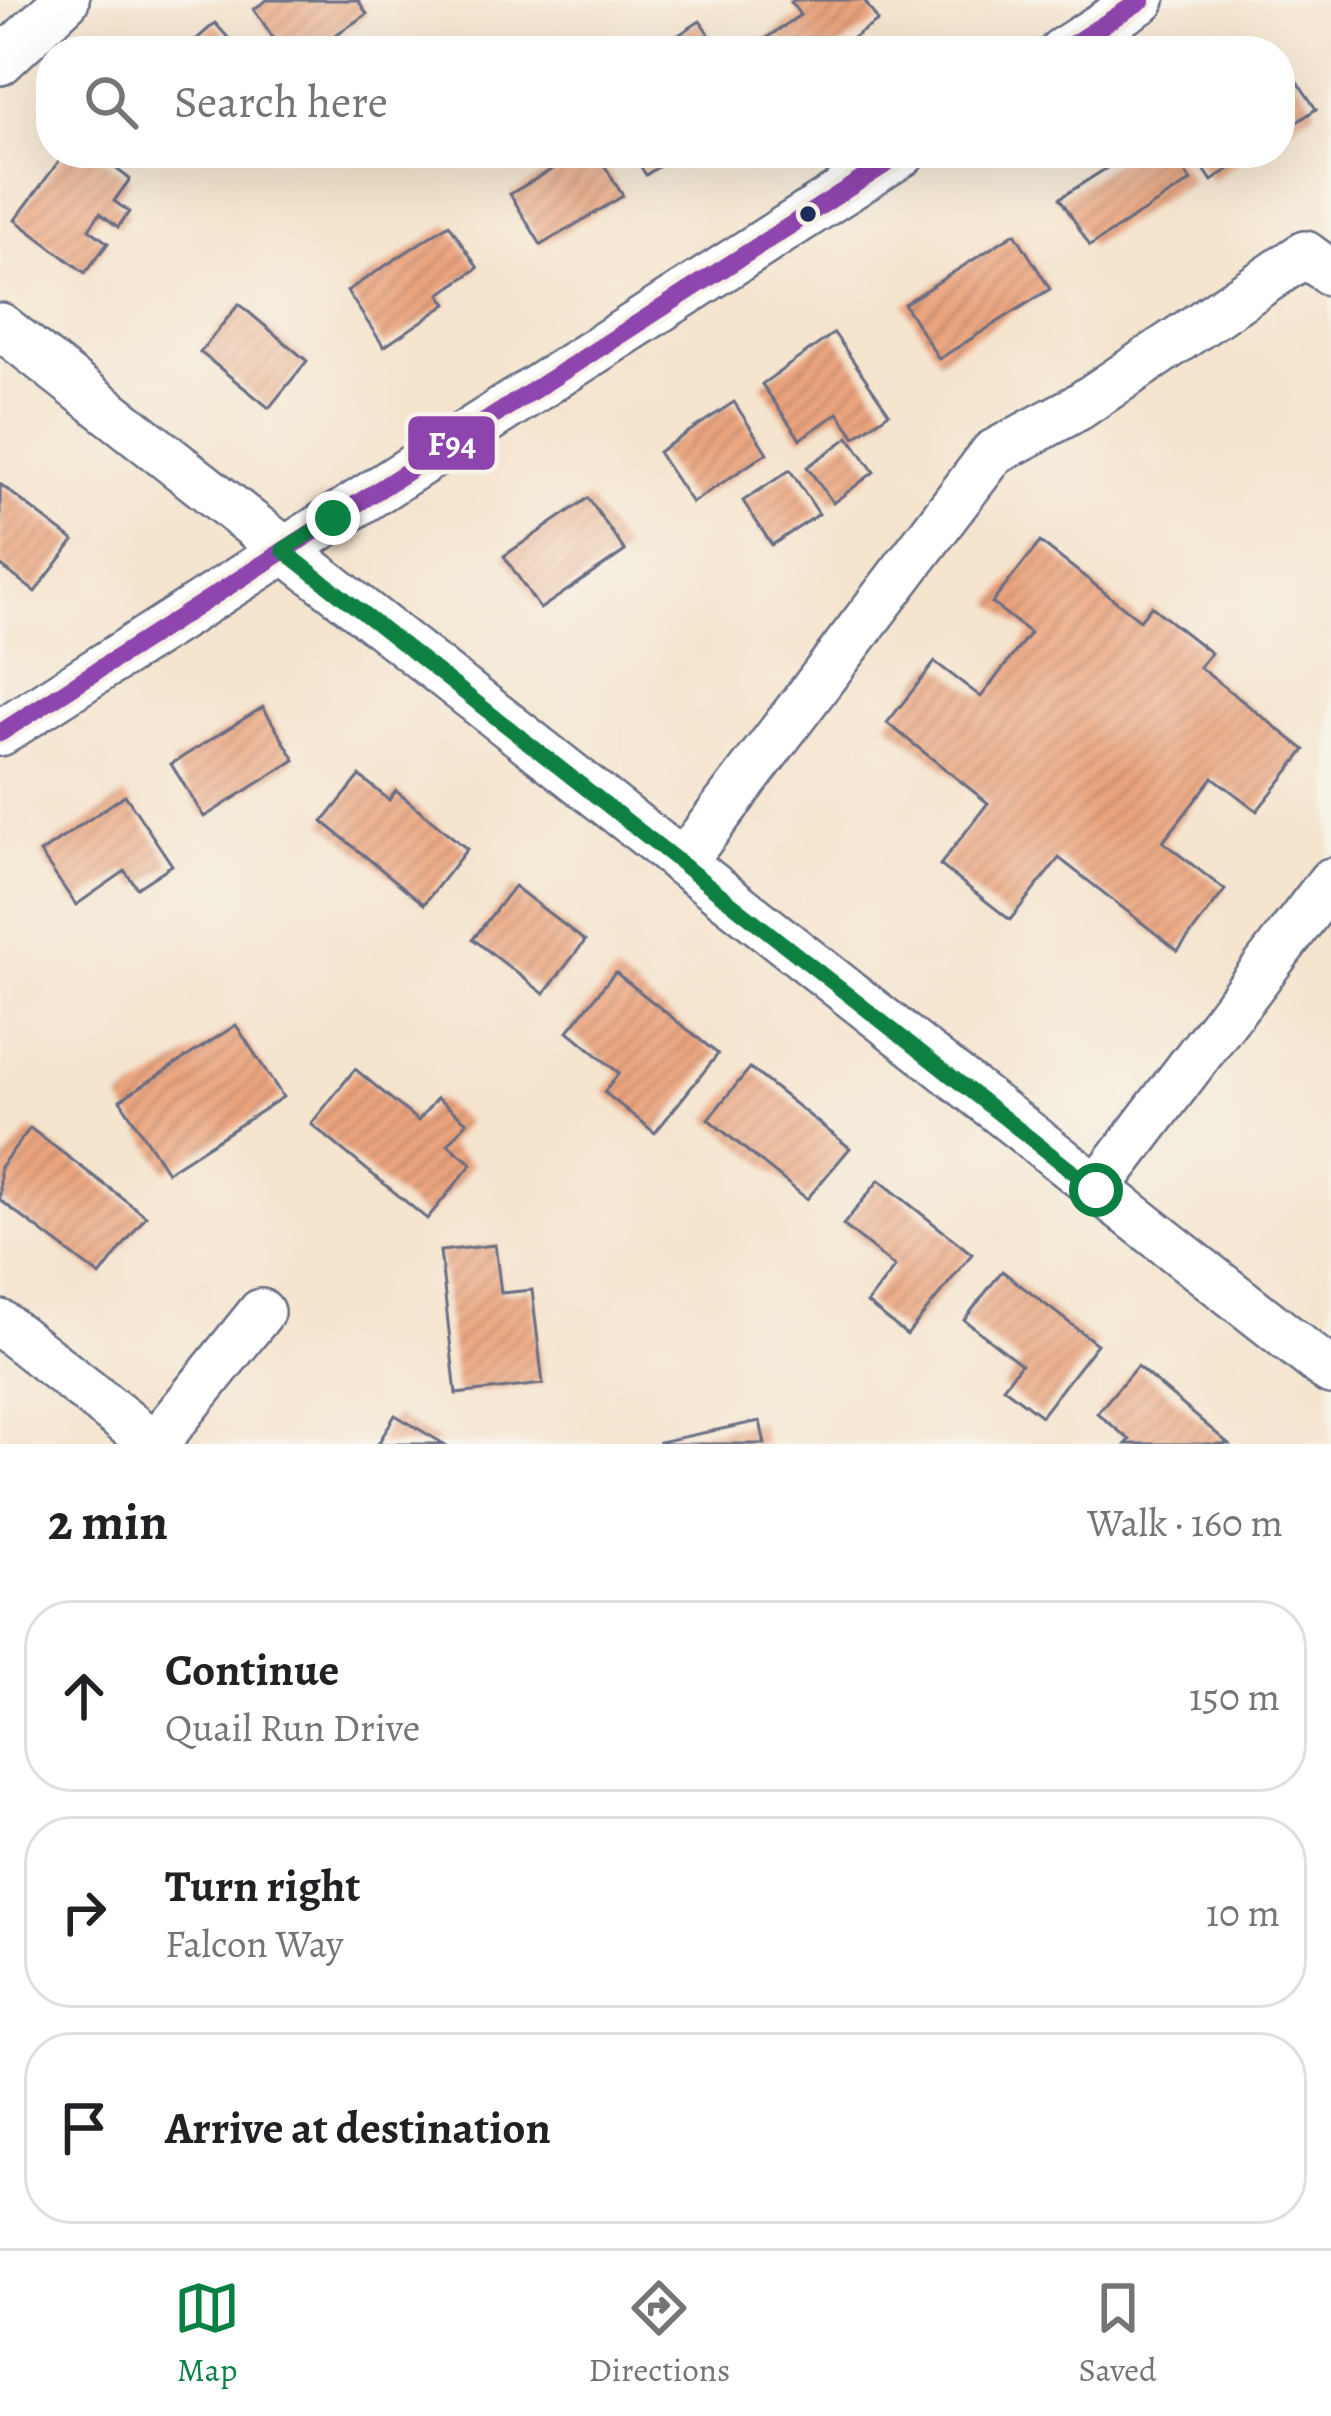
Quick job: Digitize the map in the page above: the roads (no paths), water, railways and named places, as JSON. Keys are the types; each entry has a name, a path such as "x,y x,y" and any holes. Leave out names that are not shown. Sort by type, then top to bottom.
{"street":[{"path":"0,62 66,0"},
{"path":"1086,36 1142,0"},
{"path":"0,733 880,168"},
{"path":"682,863 993,453 1077,408 1305,254 1331,273"},
{"path":"0,326 1331,1372"},
{"path":"1096,1190 1331,881"},
{"path":"0,1322 155,1444 261,1312"}]}
